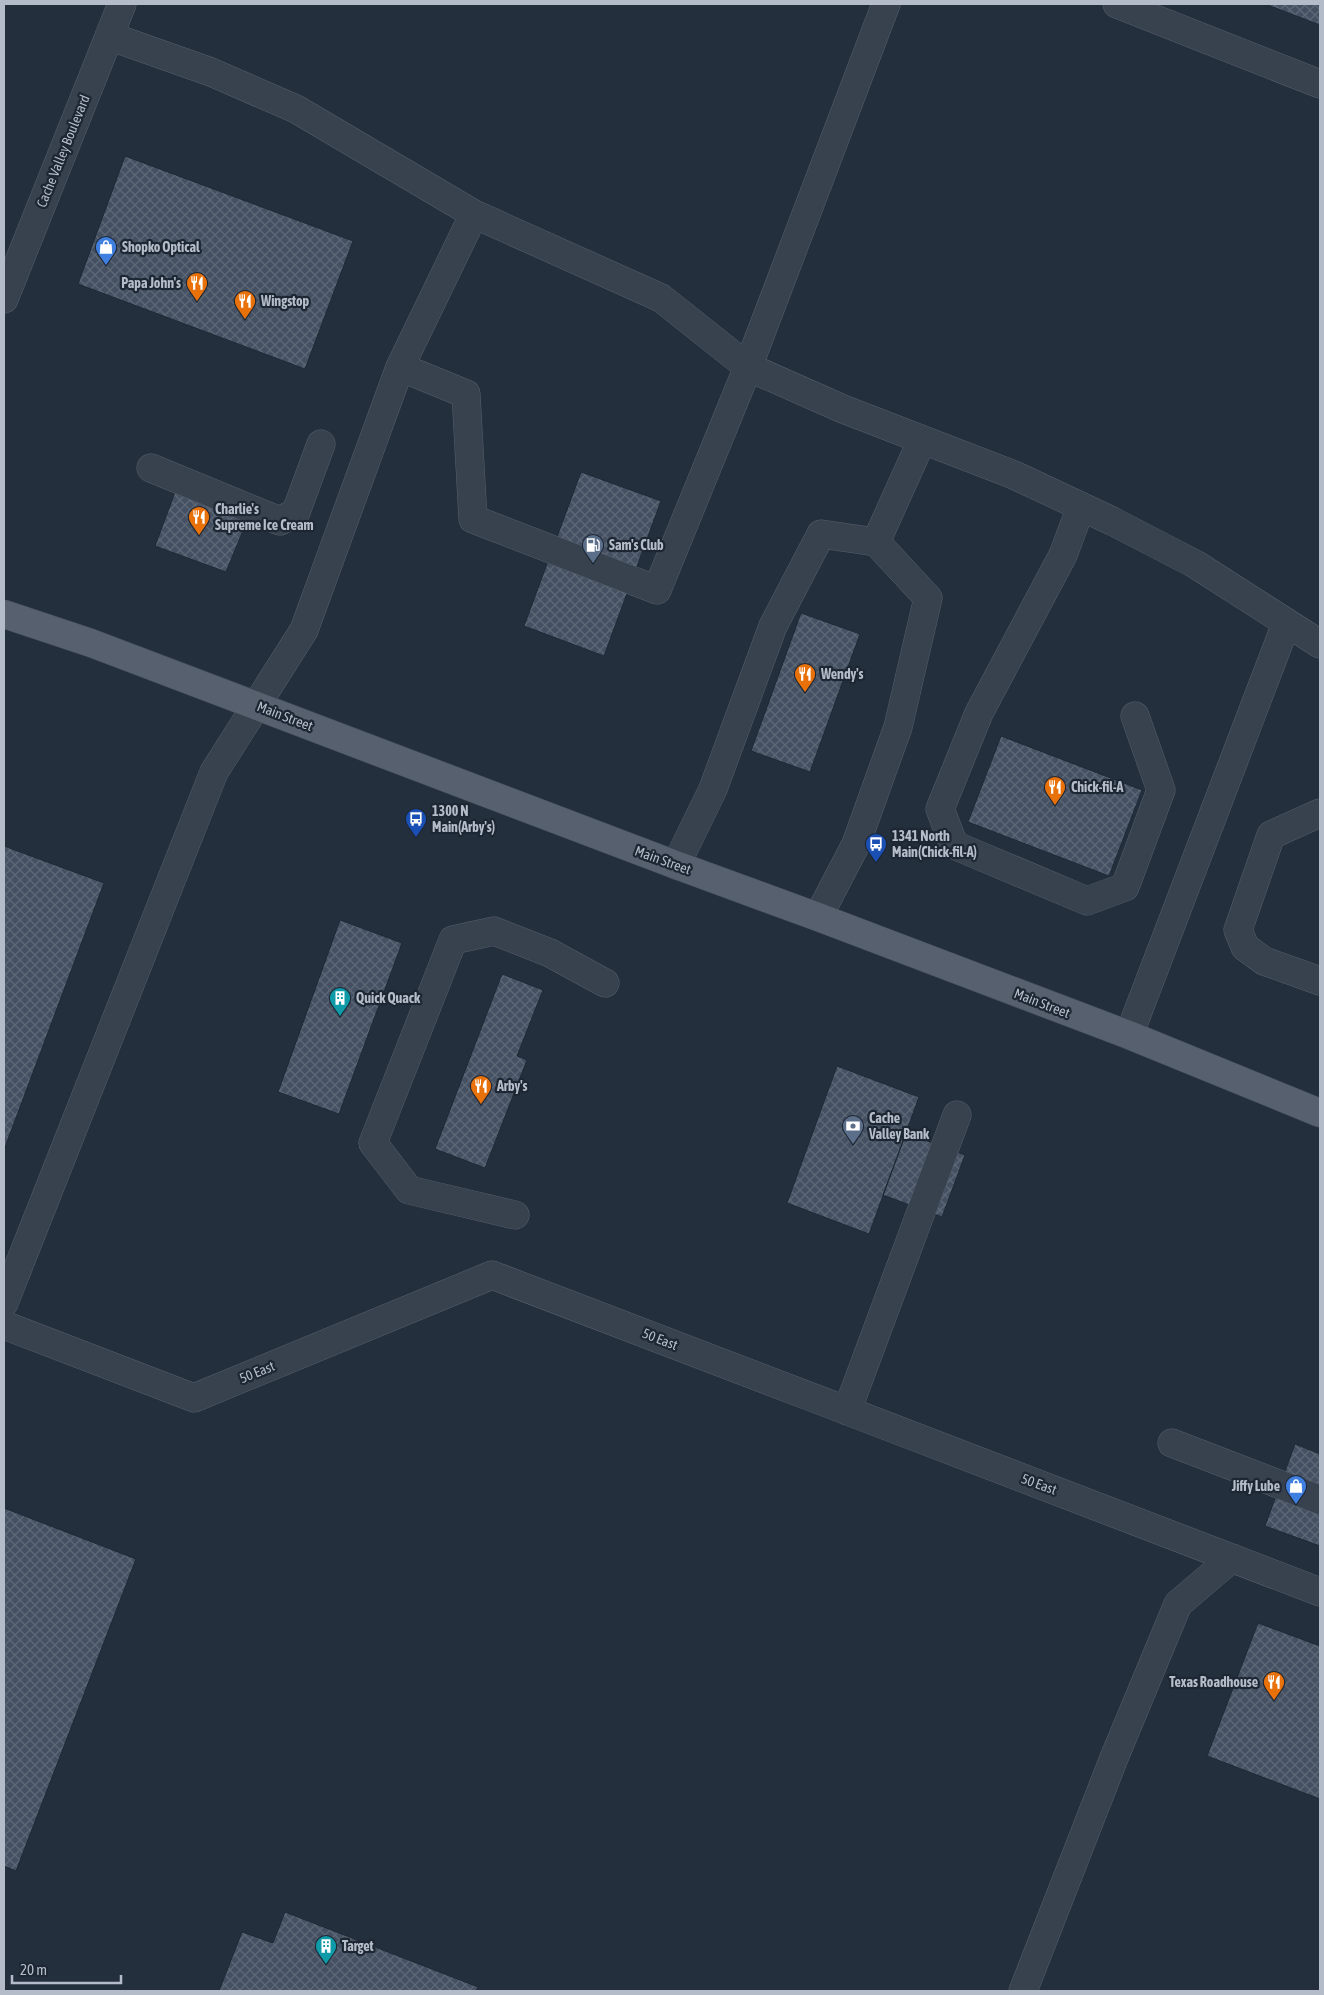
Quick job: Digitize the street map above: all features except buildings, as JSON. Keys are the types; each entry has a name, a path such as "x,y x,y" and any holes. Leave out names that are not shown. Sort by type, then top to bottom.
{"main road":[{"name":"Main Street","path":"4,614 90,642 676,865 818,916 1129,1035 1320,1112"}],"street":[{"name":"Cache Valley Boulevard","path":"4,299 122,4"},
{"path":"400,367 466,394 472,519 658,590 748,367 886,4"},
{"path":"1117,4 1320,84"},
{"path":"109,36 212,72 296,109 474,214 661,298 748,367 844,409 1014,474 1081,506 1195,564 1320,644"},
{"path":"4,1303 214,772 304,630 400,367 474,214"},
{"path":"876,542 922,440"},
{"path":"151,468 280,521 296,512 321,444"},
{"path":"1081,506 1063,555 979,712 940,809 954,845 1087,901 1125,887 1161,790 1135,716"},
{"path":"676,865 714,789 773,626 821,534 876,542 928,598 898,727 856,844 818,916"},
{"path":"1129,1035 1286,624"},
{"path":"1320,813 1271,835 1238,930 1245,947 1264,961 1320,981"},
{"path":"515,1215 409,1190 373,1143 454,940 494,931 550,953 606,984"},
{"path":"847,1411 957,1115"},
{"name":"50 East","path":"4,1325 194,1398 492,1275 1010,1474 1099,1505 1320,1592"},
{"path":"1172,1443 1320,1500"},
{"path":"1023,1991 1111,1767 1178,1604 1232,1558"}],"place":[{"name":"Shopko Optical","path":"106,266"},
{"name":"Papa John's","path":"197,302"},
{"name":"Wingstop","path":"245,320"},
{"name":"Charlie's Supreme Ice Cream","path":"199,536"},
{"name":"Sam's Club","path":"593,564"},
{"name":"Wendy's","path":"805,693"},
{"name":"Chick-fil-A","path":"1055,806"},
{"name":"1300 N Main(Arby's)","path":"416,838"},
{"name":"1341 North Main(Chick-fil-A)","path":"876,863"},
{"name":"Quick Quack","path":"340,1017"},
{"name":"Arby's","path":"481,1105"},
{"name":"Cache Valley Bank","path":"853,1145"},
{"name":"Jiffy Lube","path":"1296,1505"},
{"name":"Texas Roadhouse","path":"1274,1701"},
{"name":"Target","path":"326,1965"}]}
